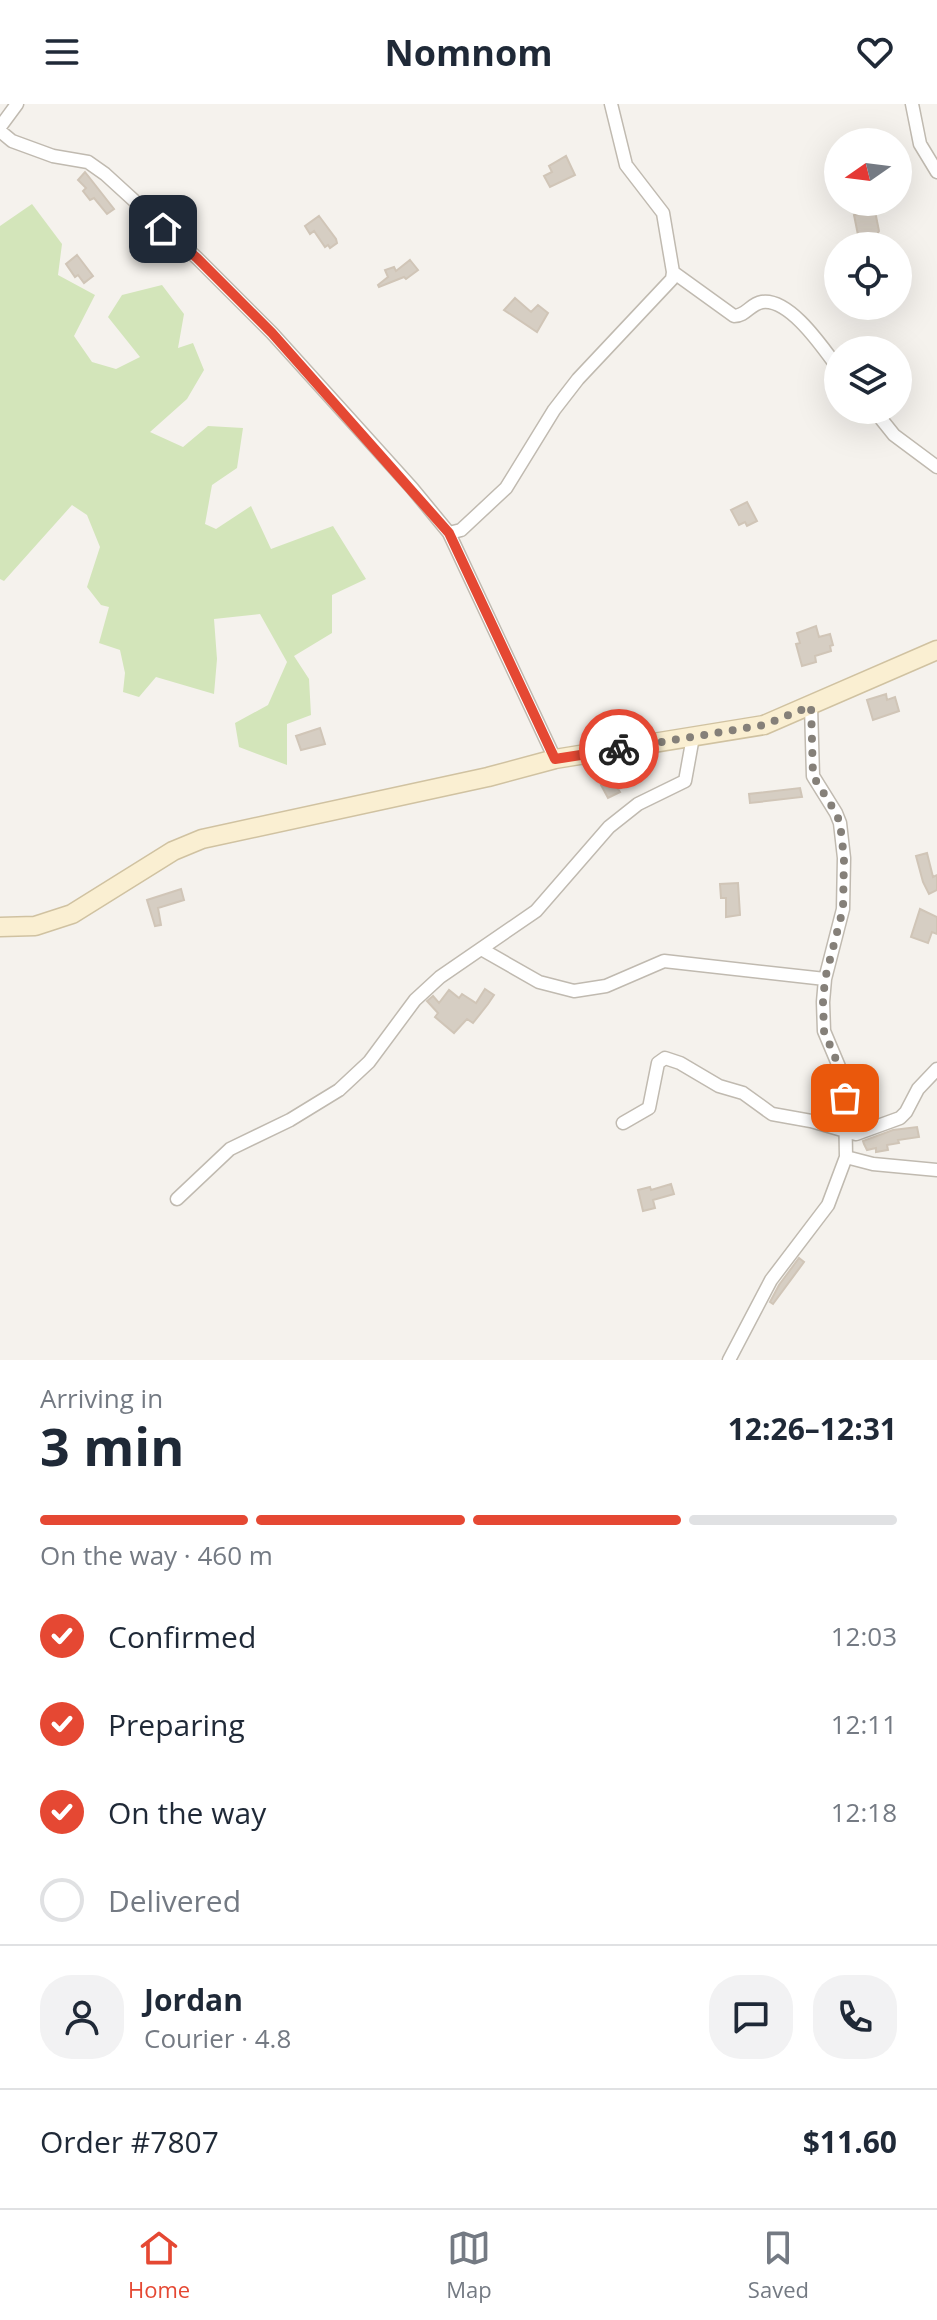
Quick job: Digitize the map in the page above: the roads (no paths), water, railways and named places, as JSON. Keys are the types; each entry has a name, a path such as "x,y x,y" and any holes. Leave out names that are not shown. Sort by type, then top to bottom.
{"street":[{"path":"17,104 0,129 12,141 63,159 88,162 105,174 197,258 263,324 449,533 555,759"},
{"path":"449,533 461,530 506,488 554,410 578,379 669,285 673,272 663,213 626,165 611,104"},
{"path":"912,104 920,144 937,172"},
{"path":"673,272 734,316 741,316 757,303 766,302 788,312 805,325 824,350"},
{"path":"885,424 894,435 937,467"},
{"path":"0,927 35,926 72,914 173,851 202,839 488,777 555,759 764,725 937,650"},
{"path":"729,1360 771,1280 828,1205 846,1157 845,1098 840,1069 824,1031 823,1002 825,979 843,909 844,858 840,823 813,776 811,706"},
{"path":"177,1199 230,1149 290,1120 339,1090 369,1062 415,1000 440,977 536,911 621,816 685,781 693,737"},
{"path":"483,950 539,982 574,991 606,986 664,961 825,979"},
{"path":"623,1123 649,1108 658,1063 665,1058 680,1063 719,1086 743,1093 772,1114 856,1134 900,1118 918,1089 937,1069"},
{"path":"846,1157 873,1164 937,1170"}]}
